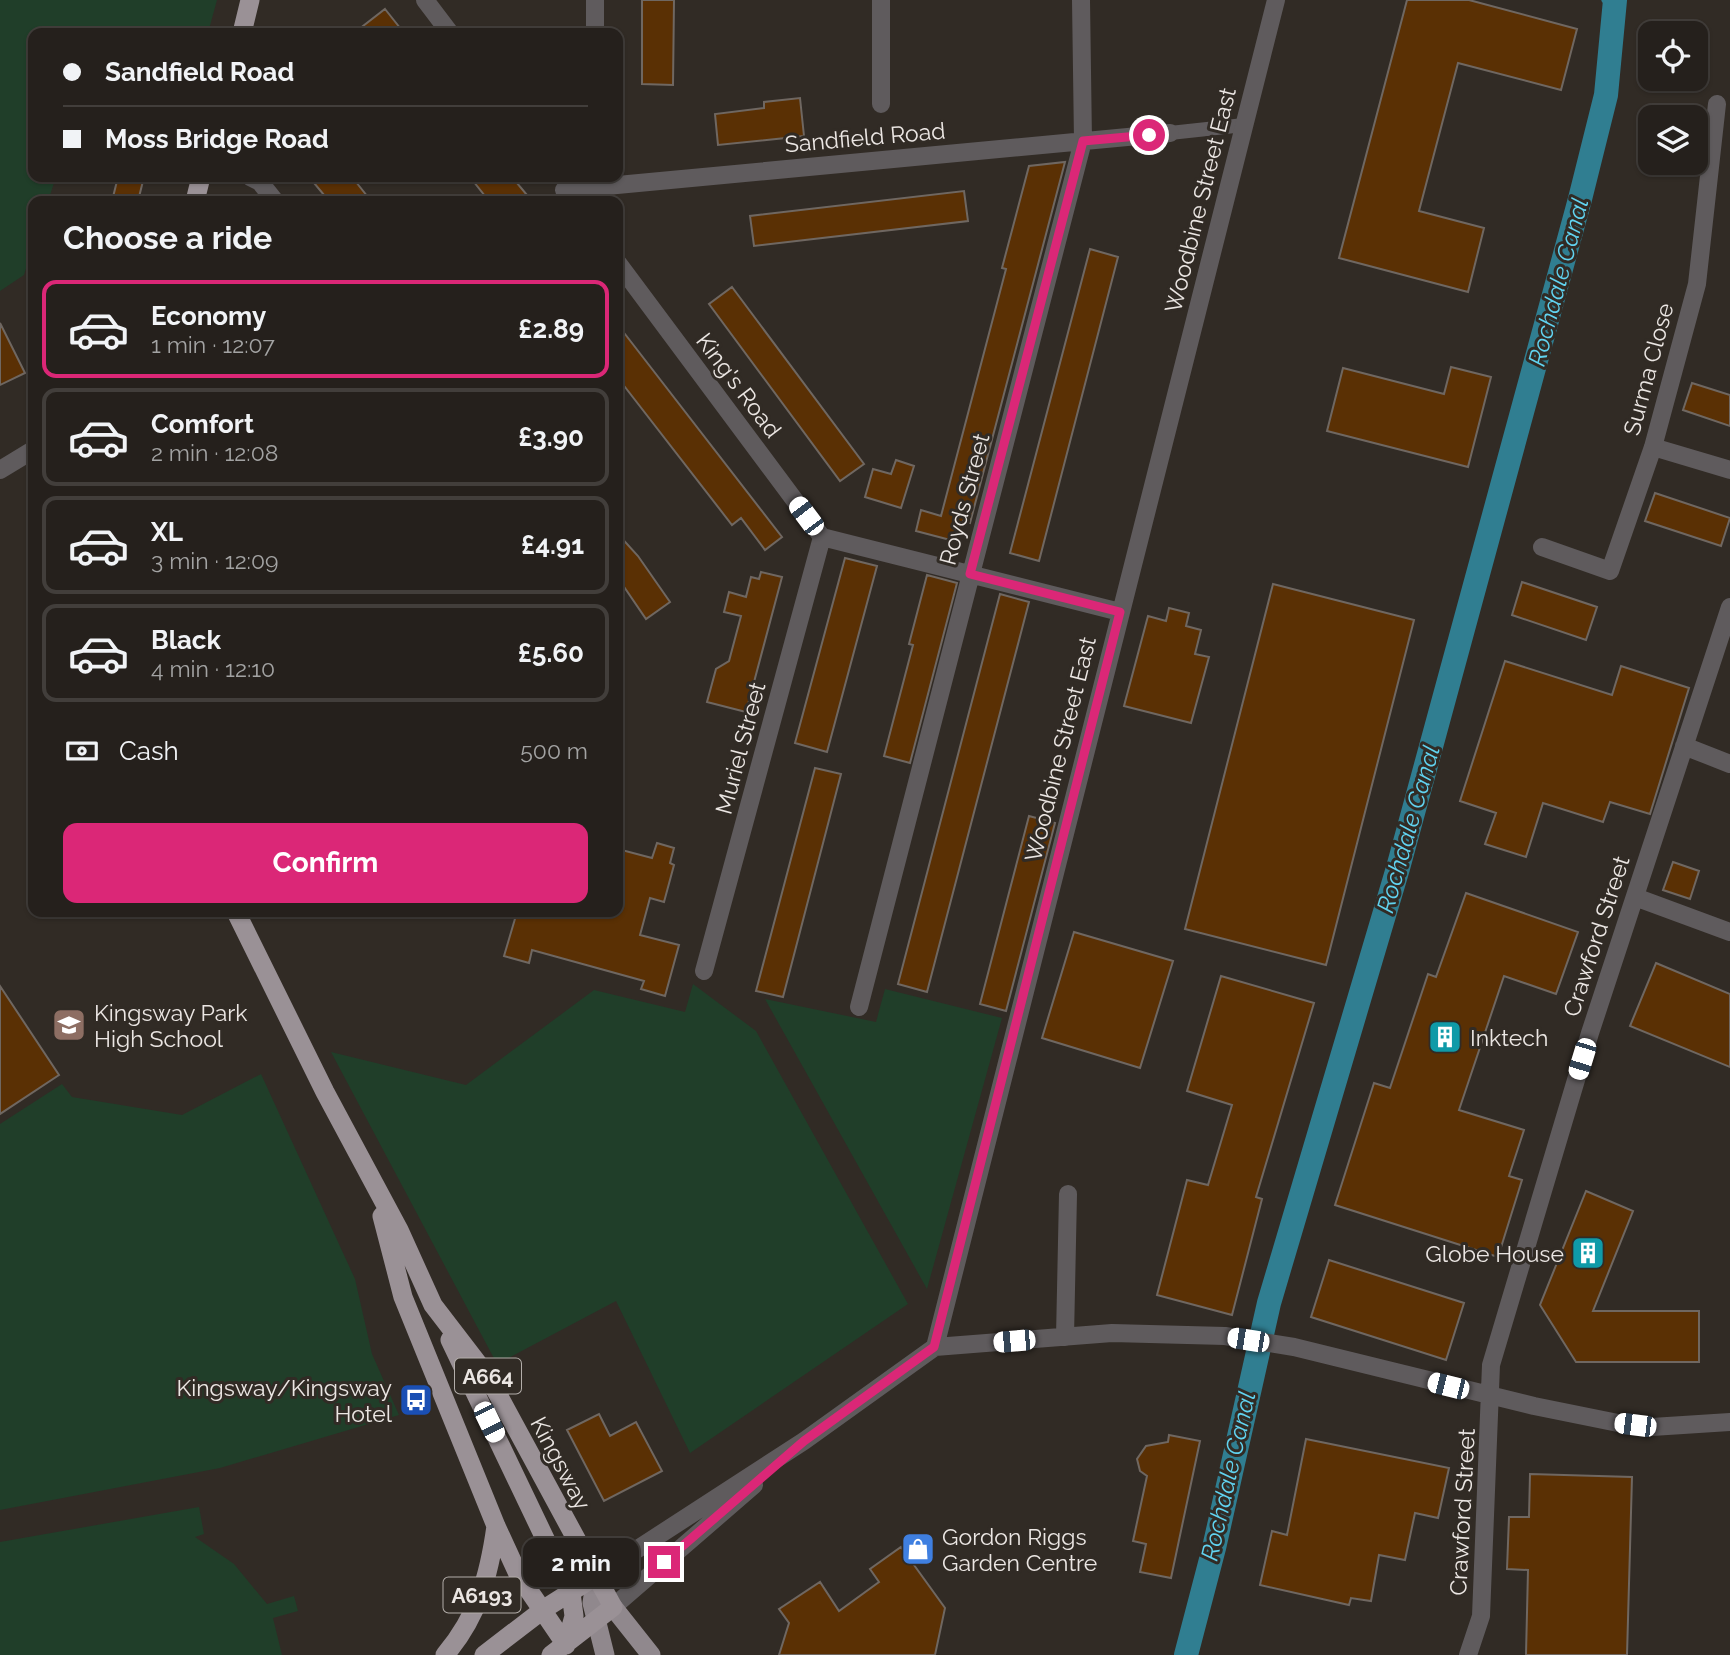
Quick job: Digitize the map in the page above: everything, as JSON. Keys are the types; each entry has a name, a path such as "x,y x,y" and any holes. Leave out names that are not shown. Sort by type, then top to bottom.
{"highway":[{"path":"243,28 250,0"},
{"name":"Kingsway","path":"239,917 433,1305 489,1378 613,1607"},
{"name":"Kingsway","path":"373,1182 403,1297 496,1526 519,1576 544,1609 565,1652"},
{"name":"A664","path":"433,1305 571,1592 575,1616 565,1652"},
{"name":"A6193","path":"445,1655 476,1611 491,1564 496,1526"},
{"name":"A6193","path":"484,1655 544,1609 596,1576"},
{"path":"565,1652 613,1607"}],"main road":[{"path":"596,1576 592,1603 594,1622 605,1655"},
{"name":"Kingsway","path":"613,1607 651,1655"}],"street":[{"path":"425,0 446,28"},
{"path":"595,0 595,28"},
{"path":"881,0 881,104"},
{"name":"Royds Street","path":"859,1007 1083,141 1081,0"},
{"name":"Woodbine Street East","path":"934,1347 1276,0"},
{"name":"Surma Close","path":"1542,547 1609,571 1653,447 1697,284 1717,104"},
{"path":"1170,133 1244,125"},
{"name":"Sandfield Road","path":"623,180 1170,133"},
{"path":"260,182 271,196"},
{"name":"Sandfield Road","path":"563,189 595,182"},
{"name":"King's Road","path":"623,270 822,537"},
{"path":"1653,447 1730,470"},
{"path":"0,470 28,453"},
{"path":"822,537 1120,612"},
{"name":"Muriel Street","path":"704,971 822,537"},
{"name":"Crawford Street","path":"1468,1655 1481,1616 1492,1394 1491,1365 1590,1033 1730,607"},
{"path":"1684,746 1730,764"},
{"path":"1636,897 1730,932"},
{"path":"1065,1336 1068,1194"},
{"path":"596,1576 804,1441 934,1347 1112,1333 1225,1336 1294,1347 1534,1406 1652,1427 1730,1422"},
{"path":"613,1607 804,1441"}],"green space":[{"path":"0,0 217,0 209,28 28,28 28,182 54,182 50,196 28,196 28,262 24,275 0,291"},
{"path":"693,984 756,1031 908,1304 690,1453 616,1301 497,1364 331,1052 466,1085 594,990 685,1012"},
{"path":"885,989 1002,1018 927,1289 765,999 876,1022"},
{"name":"Kingsway Park High School","path":"261,1074 355,1279 372,1354 399,1415 220,1468 0,1510 0,1124 62,1084 72,1097 182,1115"},
{"path":"199,1507 204,1534 195,1537 234,1564 267,1604 294,1596 298,1611 273,1618 282,1655 0,1655 0,1542"}],"building":[{"path":"642,0 674,0 673,85 642,84"},
{"path":"1407,0 1469,0 1577,29 1561,90 1458,63 1419,211 1484,228 1468,292 1339,258"},
{"path":"385,9 400,28 360,28"},
{"path":"800,98 804,136 718,145 715,114 764,108 764,102"},
{"path":"1065,162 970,523 963,521 958,542 916,531 921,510 941,516 1006,269 1002,268 1029,166"},
{"path":"117,182 143,182 139,196 113,196"},
{"path":"313,182 356,182 367,196 325,196"},
{"path":"474,182 516,182 528,196 485,196"},
{"path":"964,191 968,221 754,246 750,216"},
{"path":"1090,249 1118,257 1039,561 1010,553"},
{"path":"732,287 864,464 840,481 709,304"},
{"path":"0,323 25,373 0,385"},
{"path":"623,331 782,537 765,550 741,518 732,525 623,384"},
{"path":"1451,367 1491,377 1468,467 1327,431 1343,368 1444,394"},
{"path":"1692,383 1730,395 1730,426 1683,410"},
{"path":"896,460 914,466 901,508 865,497 873,469 891,474"},
{"path":"1655,493 1730,518 1721,546 1645,521"},
{"path":"623,540 670,602 646,619 623,585"},
{"path":"845,558 877,566 827,752 795,743"},
{"path":"761,572 782,577 746,712 707,702 716,669 729,661 741,616 724,612 729,592 746,597 751,577 759,579"},
{"path":"927,575 957,583 910,763 884,756 913,645 909,644"},
{"path":"1522,582 1597,607 1586,640 1512,615"},
{"path":"1273,584 1414,620 1326,965 1185,929"},
{"path":"1000,594 1029,602 927,992 898,984"},
{"path":"1169,608 1189,613 1186,626 1201,630 1195,654 1209,657 1191,723 1124,706 1148,616 1166,621"},
{"path":"1505,661 1612,695 1621,666 1689,688 1650,814 1610,802 1603,822 1543,803 1526,857 1485,844 1496,813 1460,801"},
{"path":"815,768 841,774 783,997 756,991"},
{"path":"1029,816 1055,823 1006,1011 980,1004"},
{"path":"657,843 674,848 670,863 674,865 664,902 650,898 640,935 679,945 665,996 641,989 644,981 532,950 529,963 504,956 516,917 623,917 623,850 652,858"},
{"path":"1673,862 1699,871 1690,899 1663,890"},
{"path":"1466,893 1578,932 1556,994 1504,976 1459,1110 1524,1130 1509,1176 1522,1180 1498,1257 1335,1205 1374,1083 1390,1088 1428,974 1436,977"},
{"path":"1074,932 1173,961 1140,1068 1042,1038"},
{"path":"1656,963 1730,994 1730,1067 1630,1026"},
{"path":"1221,976 1314,1003 1256,1197 1262,1199 1232,1315 1157,1295 1187,1180 1208,1185 1232,1105 1187,1091"},
{"path":"0,986 59,1075 0,1114"},
{"name":"Globe House","path":"1586,1191 1633,1211 1593,1311 1699,1311 1699,1362 1576,1362 1540,1305"},
{"path":"1329,1260 1464,1303 1446,1360 1311,1317"},
{"path":"599,1414 610,1436 636,1422 662,1471 604,1501 567,1430"},
{"path":"1169,1435 1200,1441 1171,1578 1140,1572 1146,1544 1133,1541 1147,1476 1140,1471 1137,1459 1146,1446 1168,1442"},
{"path":"1306,1439 1449,1468 1438,1518 1415,1513 1405,1560 1379,1555 1371,1601 1351,1598 1349,1605 1260,1585 1272,1531 1287,1535"},
{"path":"1530,1474 1632,1477 1627,1655 1526,1655 1528,1570 1507,1569 1509,1517 1529,1517"},
{"path":"901,1547 945,1608 935,1655 779,1655 789,1623 779,1609 820,1582 839,1611 879,1582 870,1569"}],"waterway":[{"path":"1605,0 1614,9"},
{"name":"Rochdale Canal","path":"1186,1655 1214,1548 1269,1303 1398,868 1580,199 1606,95 1615,0"}],"place":[{"name":"Kingsway Park High School","path":"69,1025"},
{"name":"Inktech","path":"1445,1037"},
{"name":"Globe House","path":"1588,1253"},
{"name":"Kingsway/Kingsway Hotel","path":"416,1400"},
{"name":"Gordon Riggs Garden Centre","path":"918,1549"}],"route":[{"path":"664,1562 804,1441 934,1347 1120,612 970,574 1083,141 1149,135"}]}
